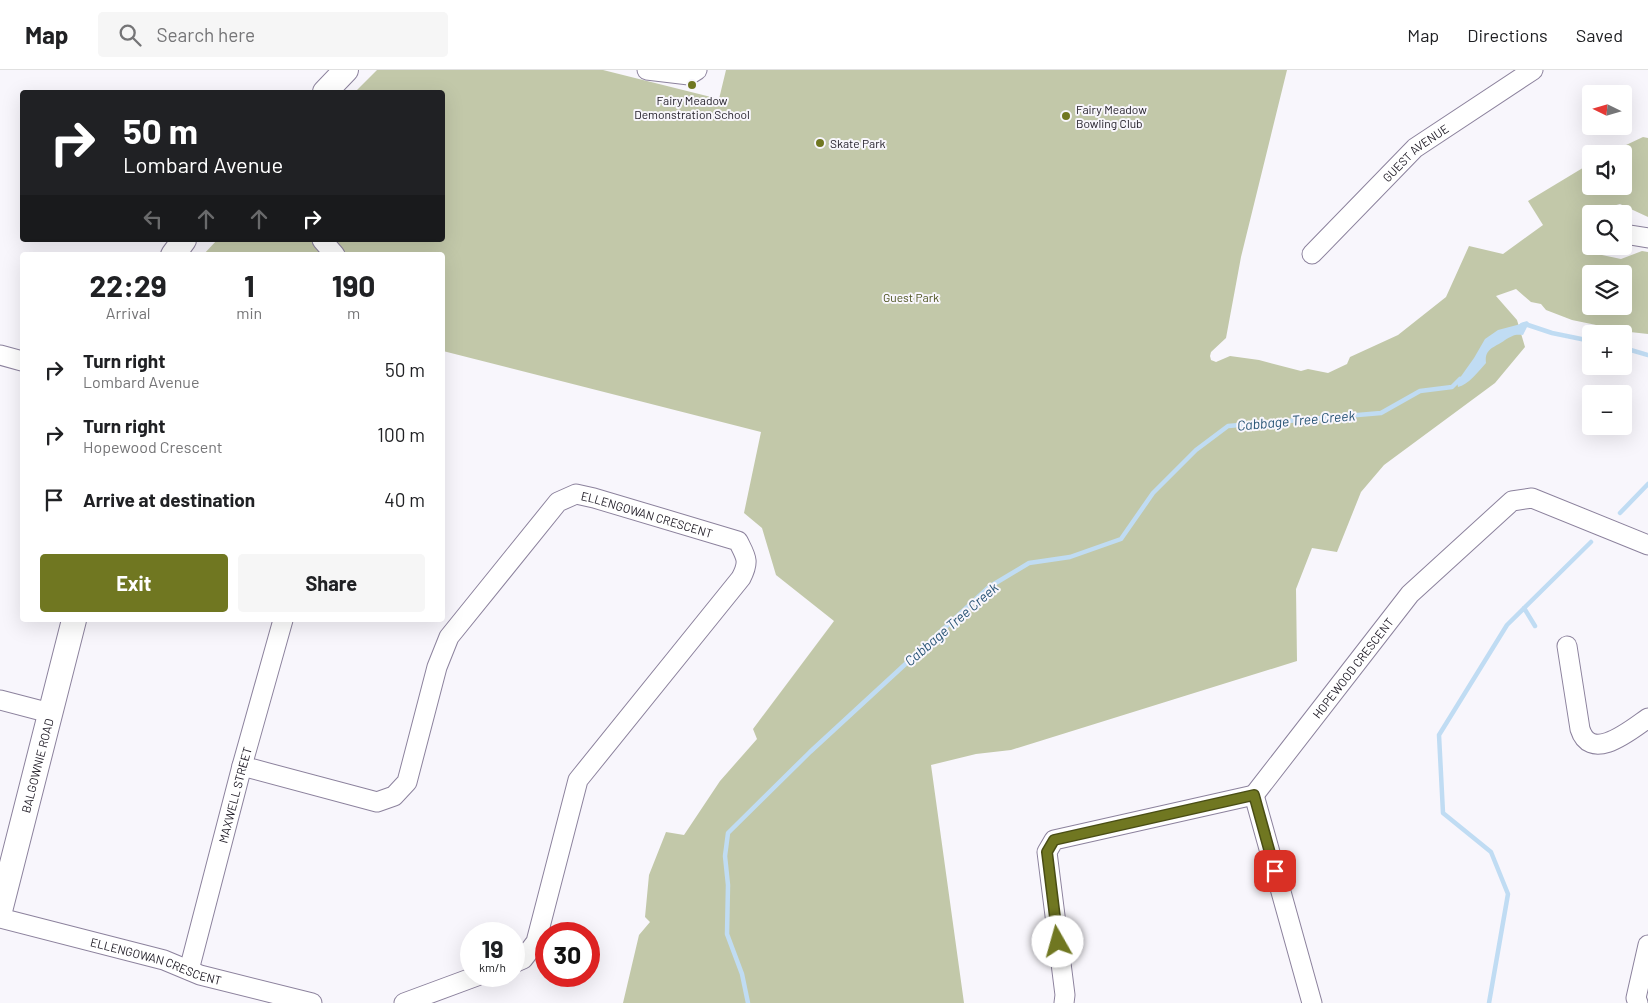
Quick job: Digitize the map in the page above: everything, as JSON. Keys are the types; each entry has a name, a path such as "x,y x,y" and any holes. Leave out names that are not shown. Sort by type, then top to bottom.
{"main road":[{"path":"327,90 346,70"},
{"name":"BALGOWNIE ROAD","path":"0,910 73,622"}],"street":[{"path":"647,70 689,75 698,70"},
{"name":"GUEST AVENUE","path":"1312,254 1414,148 1533,70"},
{"path":"1632,235 1648,238"},
{"path":"324,242 332,252"},
{"path":"0,355 20,360"},
{"name":"ELLENGOWAN CRESCENT","path":"242,766 377,802 394,796 407,782 437,667 449,637 558,502 576,494 738,541 745,554 747,567 741,578 578,780 536,942 525,956"},
{"name":"HOPEWOOD CRESCENT","path":"1254,795 1410,594 1512,501 1532,498 1648,545"},
{"name":"MAXWELL STREET","path":"189,970 242,766 282,622"},
{"path":"1567,646 1580,729 1587,741 1594,744 1609,743 1648,718"},
{"path":"0,700 50,713"},
{"path":"1064,1003 1065,995 1047,852 1054,840 1254,795 1312,1003"},
{"name":"ELLENGOWAN CRESCENT","path":"0,918 164,960 200,975 266,997 312,1003"},
{"path":"1638,1003 1636,998 1648,945"},
{"path":"404,1003 460,982"}],"green space":[{"name":"Guest Park","path":"377,70 603,70 719,99 726,70 1287,70 1241,257 1226,338 1211,352 1210,356 1211,360 1216,362 1230,356 1259,360 1301,371 1308,369 1328,373 1347,364 1350,357 1398,335 1446,297 1469,246 1503,254 1543,225 1528,201 1582,168 1582,195 1632,195 1632,145 1626,145 1643,137 1648,138 1648,217 1632,210 1632,205 1582,205 1582,255 1602,255 1621,259 1642,251 1648,252 1648,334 1632,332 1632,325 1596,325 1572,320 1546,310 1541,304 1531,302 1516,289 1496,296 1517,320 1525,347 1495,383 1384,465 1361,492 1337,552 1312,548 1296,589 1297,661 1011,750 976,754 931,765 964,1003 623,1003 639,935 650,922 645,917 649,875 666,832 684,835 720,781 757,739 753,729 834,621 776,575 762,528 744,513 761,432 445,352 445,252 206,252 215,242 445,242 445,90 357,90"}],"water":[{"path":"1527,321 1529,323 1523,335 1511,336 1491,348 1487,354 1486,363 1477,374 1458,387 1457,382 1485,339 1498,330"}],"waterway":[{"name":"Cabbage Tree Creek","path":"1522,325 1525,324 1552,333 1582,339"},
{"name":"Cabbage Tree Creek","path":"1632,350 1648,355"},
{"name":"Cabbage Tree Creek","path":"748,1003 742,974 727,934 728,885 725,856 728,833 810,752 989,587 1029,563 1070,557 1121,539 1153,493 1196,450 1228,426 1381,413 1420,391 1452,387 1460,379"},
{"path":"1620,513 1648,484"},
{"path":"1489,1003 1508,894 1491,852 1443,813 1439,735 1507,625 1591,542"},
{"name":"Cabbage Tree Creek","path":"1524,608 1535,626"}],"place":[{"name":"Fairy Meadow Demonstration School","path":"692,85"},
{"name":"Fairy Meadow Bowling Club","path":"1066,116"},
{"name":"Skate Park","path":"820,143"}],"route":[{"path":"1058,942 1047,852 1054,840 1254,795 1275,871"}]}
